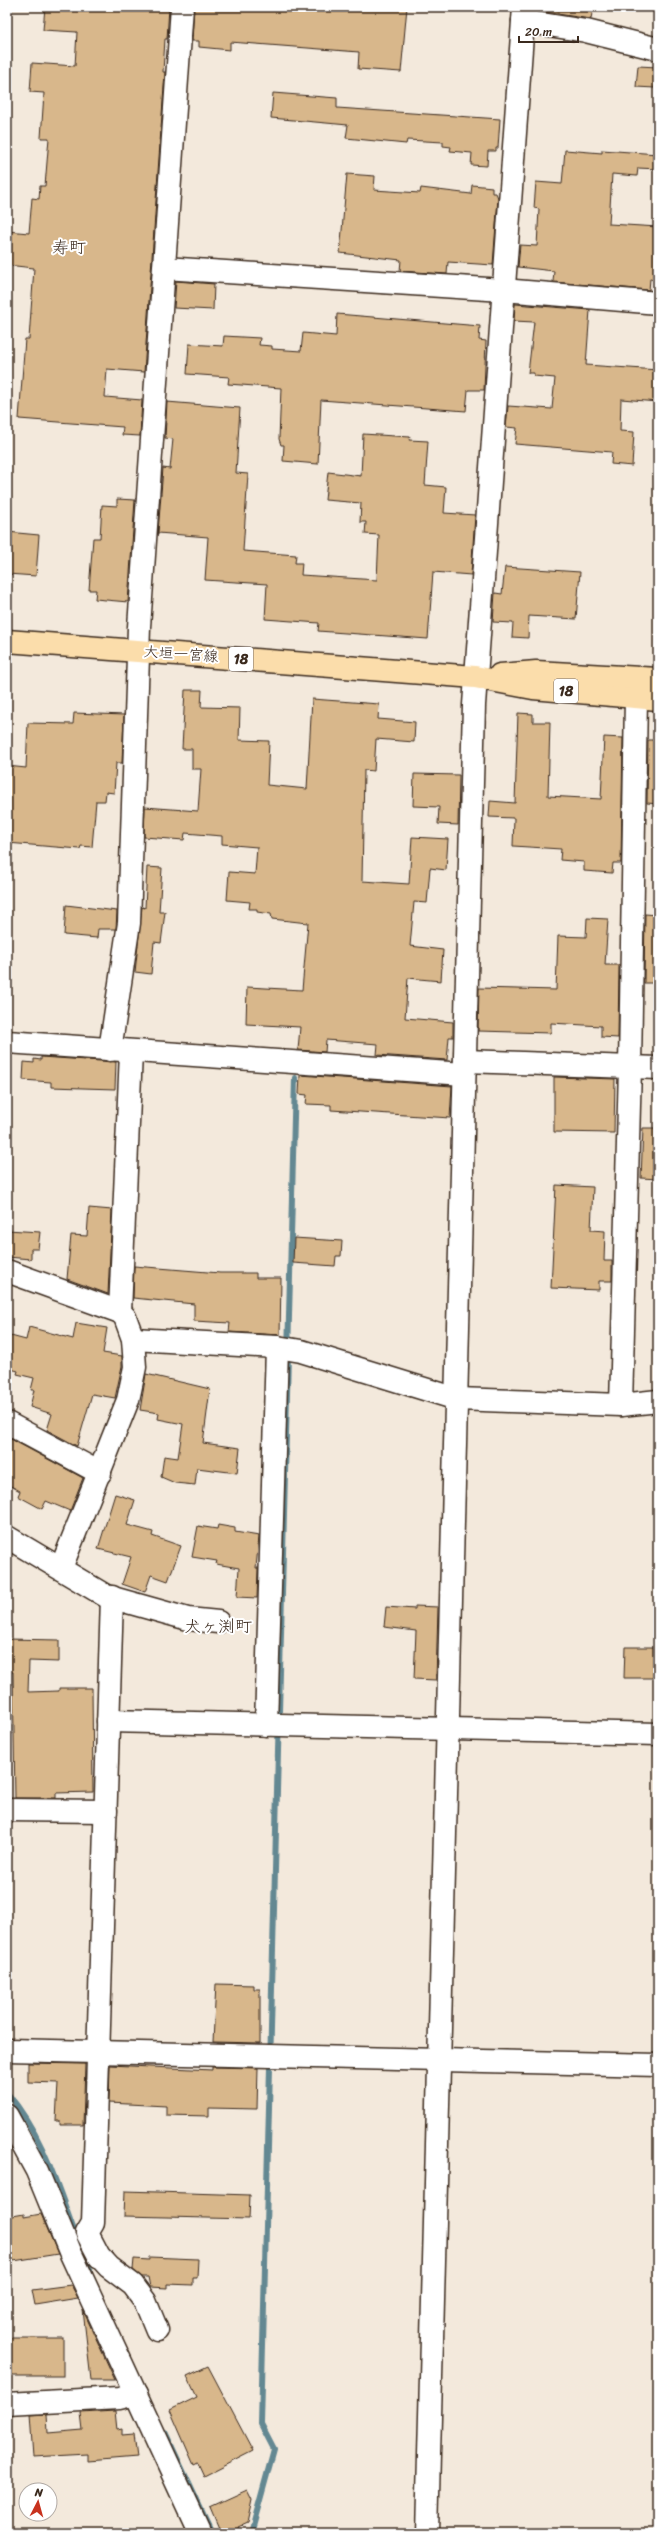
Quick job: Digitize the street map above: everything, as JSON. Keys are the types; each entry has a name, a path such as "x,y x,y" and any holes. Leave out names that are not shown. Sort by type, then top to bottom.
{"main road":[{"name":"大垣一宮線","path":"7,642 475,677 533,688 658,699"},
{"name":"大垣一宮線","path":"475,677 536,672 658,680"}],"street":[{"path":"120,1312 120,1051 129,923 138,651 182,7"},
{"path":"428,2533 446,1729 457,1399 464,1068 475,677 524,14 658,49"},
{"path":"164,268 503,290 658,303"},
{"path":"621,1405 630,1067 636,697"},
{"path":"7,1042 120,1051 464,1068 658,1068"},
{"path":"7,1271 120,1312 125,1317 133,1339 135,1366 128,1400 61,1568"},
{"path":"133,1339 277,1347 301,1351 457,1399 621,1405 658,1401"},
{"path":"266,1725 277,1347"},
{"path":"7,1423 100,1473"},
{"path":"7,1537 106,1596 112,1596 188,1619 218,1622"},
{"path":"112,1596 93,2223 88,2233 99,2256 109,2267 133,2285 145,2301 157,2330"},
{"path":"108,1721 658,1734"},
{"path":"7,1810 106,1811"},
{"path":"7,2050 658,2065"},
{"path":"7,2116 37,2171 71,2254 200,2533"},
{"path":"7,2404 119,2398 136,2394"}],"building":[{"path":"45,7 69,9 70,7 169,7 167,39 165,39 163,72 165,72 144,372 107,369 105,397 142,400 140,436 122,435 123,427 19,419 25,339 29,339 34,268 7,265 7,231 29,233 32,198 39,199 40,186 45,186 49,138 41,138 44,93 30,92 32,63 75,66 77,32 43,30"},
{"path":"194,7 321,7 361,10 361,7 407,7 401,72 358,69 359,52 230,42 230,50 199,47 199,41 192,41"},
{"path":"545,7 593,7 591,19 544,12"},
{"path":"638,66 658,67 658,85 655,85 655,88 636,87"},
{"path":"273,93 337,98 337,108 500,119 498,148 496,148 496,151 488,151 487,166 471,165 472,153 450,151 451,147 443,146 443,142 407,140 406,144 346,138 348,125 271,118"},
{"path":"565,150 602,153 602,150 658,154 658,169 638,168 637,176 612,174 609,224 658,227 658,280 650,279 649,290 553,282 554,271 518,267 520,245 537,246 539,209 534,208 536,182 562,184"},
{"path":"347,174 375,176 374,190 420,193 421,188 471,194 472,185 492,187 492,193 496,193 498,198 493,265 448,262 447,274 400,271 401,260 340,253"},
{"path":"176,281 214,284 213,310 174,308"},
{"path":"515,304 590,310 586,365 658,370 658,402 621,399 620,431 634,432 632,466 611,464 612,452 515,444 517,428 506,427 508,406 552,409 555,378 534,376 534,373 528,373 534,322 514,321"},
{"path":"337,314 480,326 479,340 486,341 484,390 468,390 466,411 321,400 318,464 283,461 284,445 281,445 279,439 281,388 228,384 229,377 187,374 189,344 223,346 224,336 260,338 259,345 272,346 272,349 301,351 303,333 336,336"},
{"path":"167,402 240,408 236,473 248,474 243,551 296,555 295,563 302,563 301,575 377,580 379,535 365,534 366,522 360,522 361,503 325,500 328,472 361,476 363,434 410,437 409,440 428,441 425,485 446,487 444,513 475,515 471,575 433,572 428,639 318,631 319,623 265,619 267,584 205,580 208,537 158,533 163,468 170,469 173,439 165,438"},
{"path":"117,499 135,500 128,602 95,599 96,590 89,590 93,538 100,538 102,505 117,506"},
{"path":"7,532 39,535 36,576 7,574"},
{"path":"505,567 580,572 576,619 529,616 528,638 512,637 513,623 493,622 495,593 502,594"},
{"path":"185,690 202,690 201,707 240,708 239,740 269,741 267,785 307,789 312,699 379,704 378,719 415,722 414,742 376,739 374,771 364,770 362,881 409,884 412,837 448,839 446,870 430,868 427,903 414,902 410,946 443,950 441,981 408,978 405,1018 453,1022 453,1037 449,1037 447,1060 377,1055 378,1044 326,1040 325,1052 298,1050 300,1027 246,1024 247,987 302,990 308,923 272,919 271,914 257,912 257,909 249,909 250,902 227,900 229,872 255,874 257,847 222,844 222,836 185,833 184,840 144,837 145,807 198,811 201,769 192,769 192,749 182,749"},
{"path":"74,713 124,715 122,763 116,763 114,793 106,792 105,801 96,801 92,847 81,846 80,849 7,843 7,766 26,768 28,723 73,724"},
{"path":"518,713 533,714 533,722 550,722 548,796 601,799 604,737 623,738 621,863 613,863 612,873 584,871 584,862 560,860 561,849 513,846 514,818 489,817 490,801 515,803"},
{"path":"648,740 658,740 658,804 647,803"},
{"path":"414,774 459,775 458,825 438,824 439,807 413,806"},
{"path":"147,867 162,868 159,912 165,912 161,943 154,942 151,974 135,972 142,907 145,908"},
{"path":"66,905 117,911 116,929 98,929 97,938 64,935"},
{"path":"645,914 658,915 658,981 655,983 644,983"},
{"path":"587,918 608,919 605,965 619,965 618,1038 601,1037 601,1026 551,1023 551,1033 478,1031 479,988 556,990 558,936 586,937"},
{"path":"41,1057 116,1062 115,1089 51,1087 51,1082 23,1080 24,1062 34,1063 34,1059 41,1060"},
{"path":"300,1075 452,1086 450,1118 331,1110 331,1105 306,1104 307,1095 299,1094"},
{"path":"554,1077 615,1079 614,1133 554,1132"},
{"path":"643,1128 658,1128 658,1179 641,1178"},
{"path":"556,1185 593,1187 591,1230 605,1231 604,1261 612,1261 612,1281 599,1281 599,1290 551,1288"},
{"path":"89,1208 112,1210 108,1294 67,1279 71,1235 87,1236"},
{"path":"7,1230 40,1232 38,1249 31,1249 31,1259 7,1257"},
{"path":"294,1238 342,1241 341,1256 336,1256 335,1266 293,1263"},
{"path":"134,1266 220,1273 256,1273 256,1278 281,1278 280,1335 229,1332 230,1323 194,1321 194,1304 133,1298"},
{"path":"76,1323 107,1328 103,1353 122,1356 122,1366 115,1398 92,1394 77,1446 47,1430 52,1414 30,1407 34,1390 31,1390 34,1378 17,1374 18,1371 7,1368 7,1335 26,1340 29,1327 73,1339"},
{"path":"146,1374 210,1389 203,1443 240,1448 237,1473 197,1468 195,1485 175,1483 161,1477 164,1456 178,1458 183,1424 158,1419 159,1413 140,1410"},
{"path":"7,1437 83,1478 70,1511 46,1501 42,1509 18,1496 20,1491 7,1484"},
{"path":"115,1494 135,1500 127,1525 153,1532 152,1536 181,1546 168,1581 151,1575 145,1592 122,1584 131,1557 98,1549"},
{"path":"218,1525 235,1528 235,1532 259,1536 256,1568 258,1568 257,1598 237,1597 239,1568 216,1564 217,1561 192,1557 198,1526 217,1529"},
{"path":"415,1606 438,1607 436,1680 414,1679 416,1631 384,1627 386,1607 415,1609"},
{"path":"7,1639 59,1640 59,1662 29,1661 28,1692 59,1691 59,1688 92,1688 93,1792 56,1793 56,1798 15,1798 13,1672 7,1672"},
{"path":"625,1647 658,1647 658,1678 624,1678"},
{"path":"216,1984 254,1985 254,1989 260,1989 260,2043 213,2042"},
{"path":"28,2063 85,2064 83,2125 60,2125 60,2121 56,2121 58,2083 28,2082"},
{"path":"110,2065 212,2070 212,2067 258,2068 257,2109 209,2108 209,2116 166,2115 166,2106 109,2103"},
{"path":"125,2191 250,2195 249,2219 124,2216"},
{"path":"24,2214 24,2217 41,2214 58,2254 7,2262 7,2217"},
{"path":"149,2257 198,2259 197,2278 193,2278 193,2285 167,2284 167,2288 150,2287 148,2277 142,2277 133,2270 134,2259 149,2260"},
{"path":"71,2285 78,2298 35,2305 32,2290"},
{"path":"83,2310 115,2380 91,2380"},
{"path":"10,2338 63,2338 63,2376 10,2376"},
{"path":"208,2366 253,2451 204,2476 198,2463 194,2465 170,2410 197,2397 187,2376"},
{"path":"115,2411 117,2430 122,2429 122,2435 134,2434 137,2457 88,2461 88,2454 33,2457 30,2415 47,2414 48,2433 83,2430 81,2413"},
{"path":"247,2490 252,2500 247,2523 238,2527 241,2533 221,2533 210,2507"}],"waterway":[{"path":"251,2533 274,2449 261,2424 295,1078"},
{"path":"7,2093 22,2113 46,2156 90,2270"},
{"path":"165,2432 212,2533"}],"district":[{"name":"寿町","path":"69,247"},
{"name":"犬ヶ渕町","path":"218,1626"}]}
